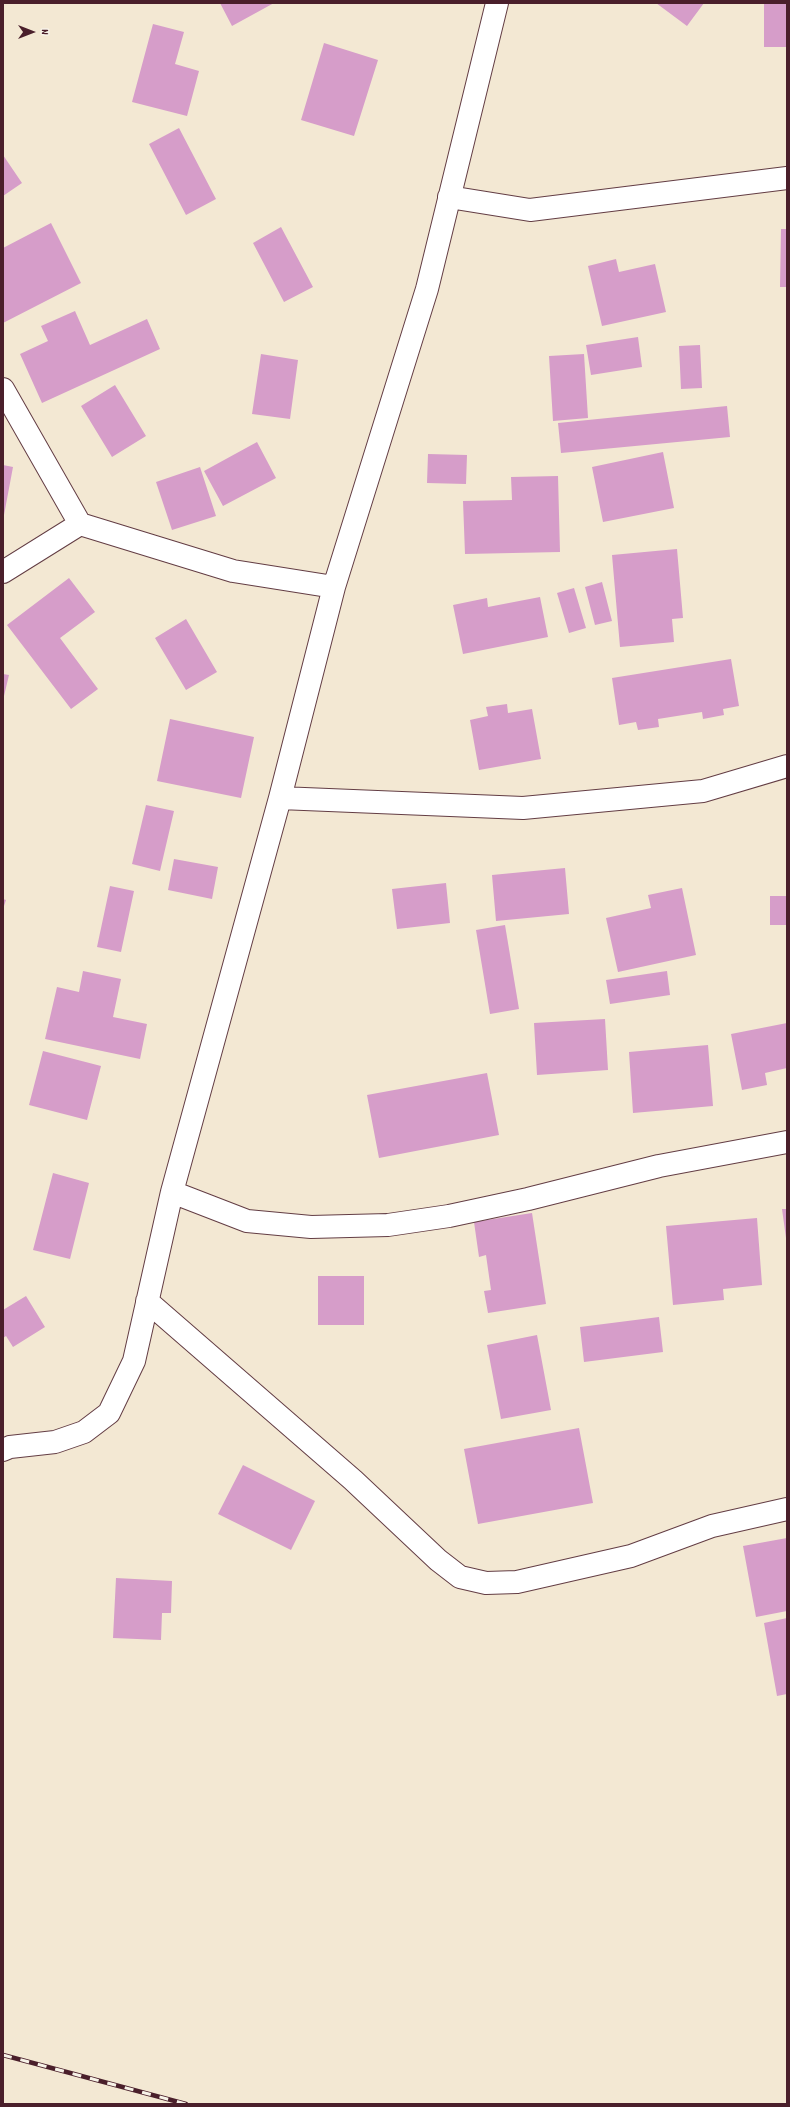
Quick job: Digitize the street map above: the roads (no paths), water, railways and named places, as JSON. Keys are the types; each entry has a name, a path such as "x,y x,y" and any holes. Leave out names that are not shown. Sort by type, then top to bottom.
{"street":[{"path":"5,1444 55,1442 84,1432 109,1413 134,1361 172,1192 280,798 334,587 427,289 497,3"},
{"path":"449,197 530,210 787,178"},
{"path":"3,389 80,524 233,571 334,587"},
{"path":"3,572 80,524"},
{"path":"280,798 523,808 703,791 787,766"},
{"path":"172,1192 247,1221 310,1227 388,1225 449,1216 528,1199 659,1166 787,1142"},
{"path":"147,1301 353,1480 438,1560 460,1577 486,1583 517,1582 630,1556 712,1526 787,1509"}],"railway":[{"path":"3,2055 186,2104"}]}
